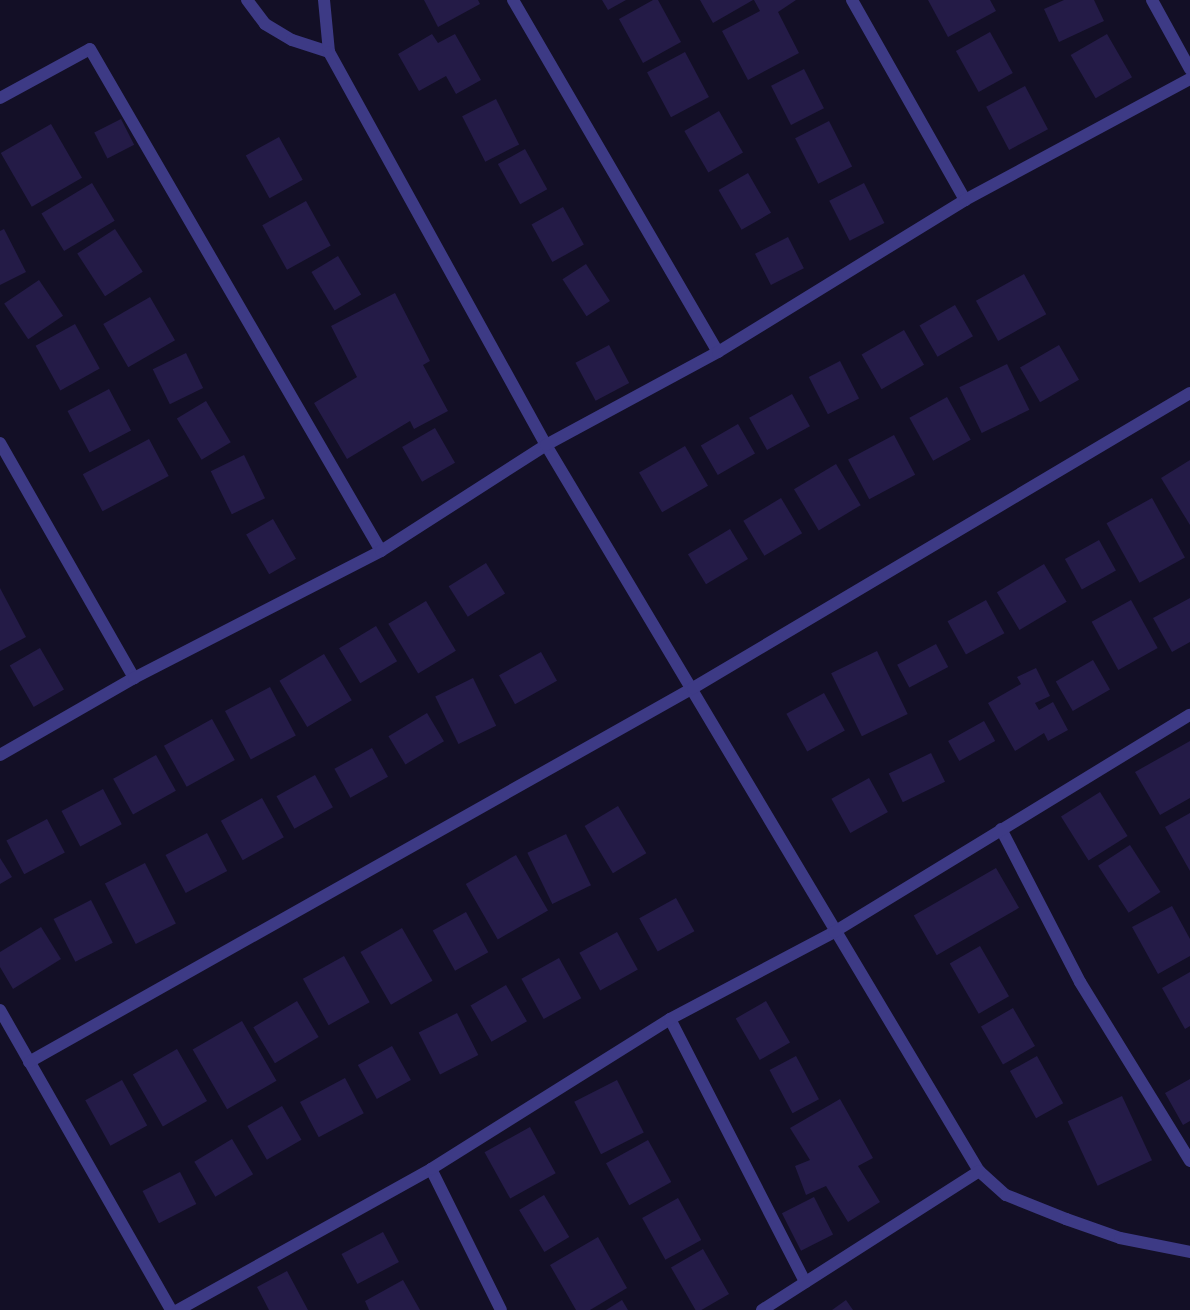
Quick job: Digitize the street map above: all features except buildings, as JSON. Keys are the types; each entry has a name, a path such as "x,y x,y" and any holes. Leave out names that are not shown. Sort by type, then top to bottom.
{"street":[{"path":"247,0 265,24 292,40 329,52"},
{"path":"324,0 329,52 546,445 693,688 834,932 979,1172 1006,1195 1066,1219 1120,1238 1190,1252"},
{"path":"513,0 718,352"},
{"path":"852,0 965,200"},
{"path":"1152,0 1190,69"},
{"path":"0,98 90,49 381,550"},
{"path":"0,755 134,678 381,550 546,445 718,352 965,200 1190,79"},
{"path":"29,1062 693,688 1190,393"},
{"path":"0,443 134,678"},
{"path":"178,1310 431,1169 670,1019 834,932 1190,715"},
{"path":"1001,829 1080,982 1190,1161"},
{"path":"0,1010 171,1310"},
{"path":"670,1019 805,1282"},
{"path":"431,1169 501,1310"},
{"path":"762,1310 979,1172"}]}
